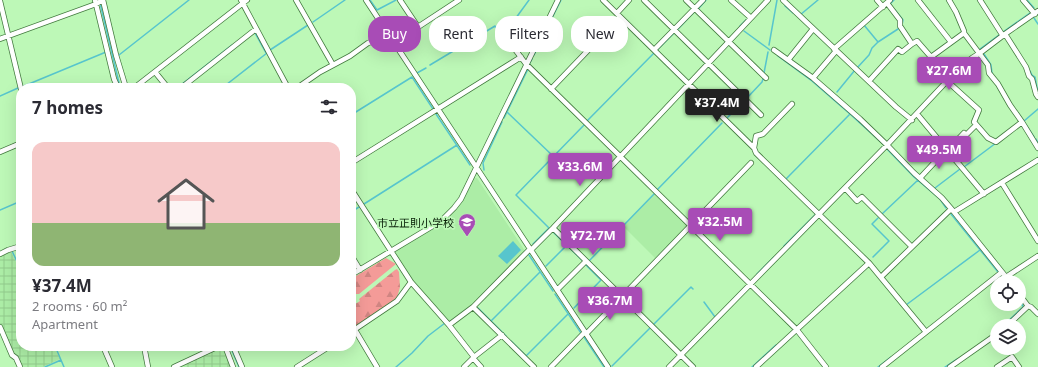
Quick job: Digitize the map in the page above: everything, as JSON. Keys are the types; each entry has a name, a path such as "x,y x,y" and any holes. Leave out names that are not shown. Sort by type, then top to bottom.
{"street":[{"path":"141,83 242,2 247,0"},
{"path":"296,0 333,65"},
{"path":"366,0 376,16"},
{"path":"400,0 411,16"},
{"path":"421,25 459,0"},
{"path":"356,272 436,224 462,199 558,0"},
{"path":"603,0 754,148 756,153 869,263 926,332"},
{"path":"551,89 618,15 629,0"},
{"path":"644,0 761,115"},
{"path":"686,0 766,78"},
{"path":"654,50 702,0"},
{"path":"731,0 751,18"},
{"path":"449,325 473,307 553,228 768,0"},
{"path":"877,0 882,7"},
{"path":"918,0 952,42"},
{"path":"949,0 956,12 964,33 988,65 989,73 998,84 1038,148"},
{"path":"980,0 1026,68 1032,79 1038,97"},
{"path":"1023,0 1036,13 1038,19"},
{"path":"0,1 20,83"},
{"path":"0,39 100,1"},
{"path":"100,1 116,83"},
{"path":"100,1 124,83"},
{"path":"785,1 835,50 912,120"},
{"path":"242,2 284,83"},
{"path":"813,78 835,50 888,2 900,20 900,26 912,44"},
{"path":"669,367 888,145 947,81 948,77 972,58 980,54 1036,13"},
{"path":"187,83 256,29"},
{"path":"788,60 813,29"},
{"path":"931,57 964,33"},
{"path":"869,81 898,49 902,52 917,41 931,57 947,81 979,110 974,122 988,138 996,142 1022,122"},
{"path":"304,83 320,72 350,56 368,43"},
{"path":"774,50 813,78 888,145 953,210 1004,275 1038,256"},
{"path":"400,52 608,367"},
{"path":"517,52 526,64 551,89 797,330 826,367"},
{"path":"356,160 521,57"},
{"path":"155,72 164,83"},
{"path":"754,148 756,136 763,134 792,104"},
{"path":"917,114 984,194"},
{"path":"920,178 946,150 964,133 966,136 976,125"},
{"path":"1033,139 1038,136"},
{"path":"0,152 16,145"},
{"path":"881,277 953,210 984,194 1038,160"},
{"path":"551,367 751,163"},
{"path":"1002,183 1038,241"},
{"path":"845,188 857,201 862,197 912,247"},
{"path":"356,197 411,282 449,325 481,367"},
{"path":"553,228 693,367"},
{"path":"0,254 16,248"},
{"path":"557,290 586,261"},
{"path":"356,263 360,270"},
{"path":"756,367 869,263"},
{"path":"356,329 397,301 411,282"},
{"path":"882,367 926,332 990,285"},
{"path":"1026,303 1038,314"},
{"path":"1014,319 1028,306"},
{"path":"473,307 534,367"},
{"path":"0,327 12,355 16,358 20,367"},
{"path":"464,367 474,357 502,335"},
{"path":"356,336 377,367"},
{"path":"950,367 990,339"},
{"path":"105,351 112,367"},
{"path":"145,351 148,367"},
{"path":"174,367 208,351"},
{"path":"227,351 233,367"},
{"path":"235,351 242,367"},
{"path":"297,367 322,351"},
{"path":"997,367 1012,357 1019,367"}],"shaded area":[{"name":"市立正則小学校","path":"474,178 477,178 525,251 471,305 448,321 419,289 395,255 396,251 446,220 464,199"},
{"path":"655,193 687,226 655,258 623,226"},
{"path":"11,251 16,262 16,351 56,351 60,359 43,367 21,367 17,356 14,353 0,324 0,257"},
{"path":"214,351 225,351 232,367 180,367"}],"green space":[{"path":"386,258 396,264 359,294 356,294 356,276"},
{"path":"397,269 399,272 400,287 397,298 356,326 356,303 360,301 359,299"}],"water":[{"path":"513,241 521,250 507,264 498,256"}],"waterway":[{"path":"119,55 189,0"},
{"path":"313,22 345,0"},
{"path":"370,0 377,10 396,0"},
{"path":"517,16 529,0"},
{"path":"553,16 561,0"},
{"path":"699,8 706,0"},
{"path":"769,45 777,0"},
{"path":"800,15 818,0"},
{"path":"891,5 890,4 894,0"},
{"path":"1027,0 1034,8"},
{"path":"100,3 119,83"},
{"path":"785,6 793,13"},
{"path":"895,10 903,20 902,25"},
{"path":"678,29 694,12"},
{"path":"1003,32 1030,13"},
{"path":"1034,18 1038,24"},
{"path":"740,26 746,20"},
{"path":"270,50 308,25"},
{"path":"864,25 878,42"},
{"path":"430,65 495,26"},
{"path":"857,68 878,42 898,29"},
{"path":"744,31 770,50"},
{"path":"255,33 266,53"},
{"path":"658,49 674,33"},
{"path":"980,49 999,35"},
{"path":"183,83 232,45"},
{"path":"31,83 106,52"},
{"path":"764,73 768,52"},
{"path":"228,83 267,53"},
{"path":"587,121 654,53"},
{"path":"984,54 991,65 993,75"},
{"path":"778,56 812,81 883,144"},
{"path":"529,64 532,59"},
{"path":"417,73 426,68"},
{"path":"504,118 528,69"},
{"path":"837,92 855,70"},
{"path":"1030,71 1035,77 1038,93"},
{"path":"356,112 412,77 433,109"},
{"path":"747,98 763,79"},
{"path":"0,96 16,89"},
{"path":"727,118 744,101"},
{"path":"1024,121 1038,109"},
{"path":"507,112 553,156"},
{"path":"1018,113 1034,137"},
{"path":"436,114 470,165"},
{"path":"786,179 850,114"},
{"path":"484,170 483,163 502,122"},
{"path":"657,190 722,123"},
{"path":"533,244 549,228 516,195 585,124"},
{"path":"1036,139 1038,143"},
{"path":"964,167 996,143"},
{"path":"364,204 457,145"},
{"path":"887,149 914,177 940,199 946,208"},
{"path":"935,188 960,169"},
{"path":"882,214 918,180"},
{"path":"589,261 655,193"},
{"path":"0,210 16,203"},
{"path":"784,246 816,214 815,213"},
{"path":"951,214 998,272"},
{"path":"873,257 889,241 872,224 878,218"},
{"path":"553,232 582,260"},
{"path":"546,266 567,245"},
{"path":"906,305 980,250"},
{"path":"12,251 16,259"},
{"path":"529,255 553,291"},
{"path":"757,274 774,257"},
{"path":"574,308 601,280 586,265"},
{"path":"491,321 540,272"},
{"path":"654,324 691,287 693,289"},
{"path":"555,294 581,333"},
{"path":"704,302 715,317"},
{"path":"478,308 506,336"},
{"path":"1010,319 1019,311"},
{"path":"511,341 526,356 568,314"},
{"path":"396,367 428,336 445,323"},
{"path":"612,366 650,328"},
{"path":"584,337 604,367"},
{"path":"752,367 776,345"},
{"path":"57,351 64,367"},
{"path":"232,351 239,367"},
{"path":"878,367 891,357"},
{"path":"945,367 957,359"},
{"path":"45,367 61,360"}],"place":[{"name":"市立正則小学校","path":"467,237"}]}
